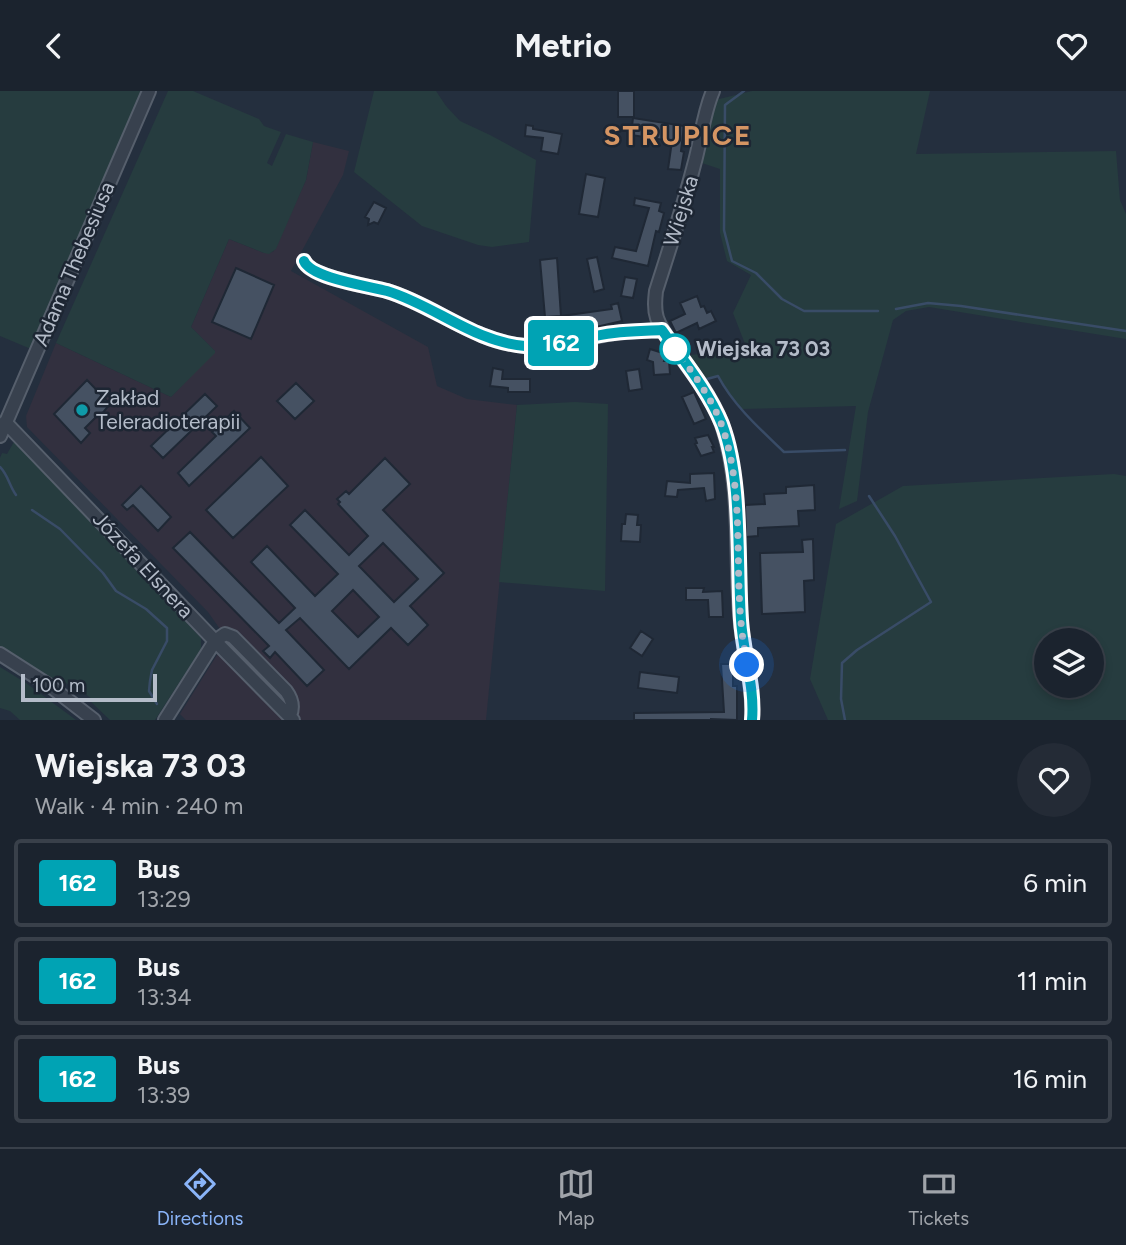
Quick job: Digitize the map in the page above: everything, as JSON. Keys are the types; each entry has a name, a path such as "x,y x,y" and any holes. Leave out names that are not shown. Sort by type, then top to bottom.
{"street":[{"name":"Adama Thebesiusa","path":"0,436 149,91"},
{"name":"Wiejska","path":"713,91 708,102 685,200 656,291 655,305 662,330 706,393 722,424 731,456 736,495 741,623 753,704 752,720"},
{"path":"304,261 307,267 324,275 397,294 479,333 514,344 541,345 614,333 662,330"},
{"name":"Józefa Elsnera","path":"5,422 292,718"},
{"path":"165,720 215,641"},
{"path":"0,654 50,686 94,720"}],"shaded area":[{"path":"313,142 349,151 343,175 291,271 428,347 437,386 467,399 517,405 486,720 186,720 180,714 227,639 208,612 27,427 26,416 56,343 171,397 215,351 191,327 229,239 264,253 273,252 306,180"}],"green space":[{"path":"0,91 143,91 31,349 0,336"},
{"path":"168,91 193,91 259,119 264,126 281,132 267,163 272,166 286,134 313,142 306,180 276,249 269,254 264,253 229,239 191,327 215,353 171,397 56,343"},
{"path":"374,91 436,91 460,121 536,160 529,242 492,247 478,245 422,226 354,172"},
{"path":"752,91 930,91 916,154 1116,151 1120,200 1126,214 1126,339 929,307 906,311 893,320 868,412 857,501 839,509 856,406 741,409 727,393 718,376 704,381 690,355 747,349 733,313 751,275 727,261 720,233 720,169 702,163 709,115 715,100"},
{"path":"575,402 608,404 605,591 499,582 517,405"},
{"path":"15,440 201,638 201,649 155,720 110,720 84,693 82,695 66,683 50,677 48,679 0,649 0,458 2,453 7,454"},
{"path":"1114,474 1126,476 1126,720 828,720 810,679 836,524 903,486"},
{"path":"0,667 76,720 20,720 10,711 0,708"}],"building":[{"path":"618,91 634,91 634,117 618,117"},
{"path":"633,118 684,126 681,170 668,169 672,141 631,135"},
{"path":"526,125 533,126 533,129 562,134 558,154 541,151 543,138 525,136"},
{"path":"586,174 605,178 598,217 579,214"},
{"path":"635,198 661,203 659,211 664,213 659,232 656,231 648,266 612,258 615,247 636,251 649,208 634,205"},
{"path":"374,202 386,208 378,224 374,222 368,225 369,219 365,217"},
{"path":"597,257 604,289 594,292 587,259"},
{"path":"557,258 561,316 612,309 611,305 618,303 622,321 562,333 560,316 545,317 540,260"},
{"path":"236,268 274,285 251,339 212,322"},
{"path":"625,277 637,279 633,298 621,296"},
{"path":"697,296 701,307 704,306 707,313 711,311 716,321 699,329 697,323 676,333 670,321 685,314 680,303"},
{"path":"650,349 666,354 664,361 669,361 670,374 654,375 653,362 647,360"},
{"path":"493,368 503,370 502,379 530,379 530,392 508,392 508,388 490,386"},
{"path":"639,369 642,389 629,391 626,371"},
{"name":"Zakład Teleradioterapii","path":"87,380 110,404 85,428 90,433 81,443 54,414"},
{"path":"296,383 314,401 295,419 277,401"},
{"path":"694,392 706,419 694,424 682,397"},
{"path":"205,394 217,406 163,458 151,446"},
{"path":"234,411 250,428 189,486 178,473 216,436 212,432"},
{"path":"708,435 714,452 701,456 695,438"},
{"path":"261,457 288,486 233,538 206,510"},
{"path":"385,458 410,484 383,510 444,573 410,606 428,625 408,645 391,628 349,669 300,618 286,630 324,670 307,686 275,652 270,658 263,651 269,646 173,548 190,532 279,623 295,608 251,562 267,546 315,596 338,574 290,525 305,510 349,555 368,536 338,504 340,502 337,499 346,491 349,494","holes":["383,543 418,579 394,602 359,566","353,590 379,617 358,637 332,611"]},
{"path":"714,473 715,499 706,501 704,488 678,490 677,497 665,496 667,481 690,483 690,474"},
{"path":"814,485 815,510 798,511 799,526 758,528 758,536 746,537 745,505 765,504 764,494 786,493 786,487"},
{"path":"141,486 171,517 158,531 133,505 127,510 122,505"},
{"path":"626,514 638,515 637,525 641,525 640,542 621,541 622,524 625,524"},
{"path":"813,539 814,580 804,581 805,612 762,614 760,553 803,552 802,540"},
{"path":"686,588 704,588 703,592 722,591 723,617 709,617 708,600 686,600"},
{"path":"641,631 653,639 642,656 630,648"},
{"path":"721,664 733,664 733,686 737,686 737,720 634,720 634,713 724,712"},
{"path":"640,672 679,677 677,693 638,688"}],"waterway":[{"path":"744,91 725,105 724,230 732,261 756,273 782,299 804,311 878,311"},
{"path":"896,309 928,303 961,306 1126,331"},
{"path":"707,379 718,376 740,407 784,452 845,450"},
{"path":"0,467 16,495"},
{"path":"845,720 841,699 842,663 857,650 931,602 895,536 869,496"},
{"path":"32,510 60,529 103,573 116,591 146,609 167,628 167,641 152,670 150,681 149,691 157,704"}],"bus line":[{"name":"162","path":"304,261 307,267 324,275 397,294 479,333 514,344 541,345 614,333 662,330 706,393 722,424 731,456 736,495 741,623 753,704 752,720"}],"place":[{"name":"Wiejska 73 03","path":"675,349"},
{"name":"Zakład Teleradioterapii","path":"82,410"}],"district":[{"name":"STRUPICE","path":"678,135"}],"route":[{"path":"675,349 706,393 722,424 731,456 736,495 741,623 747,665"}]}
